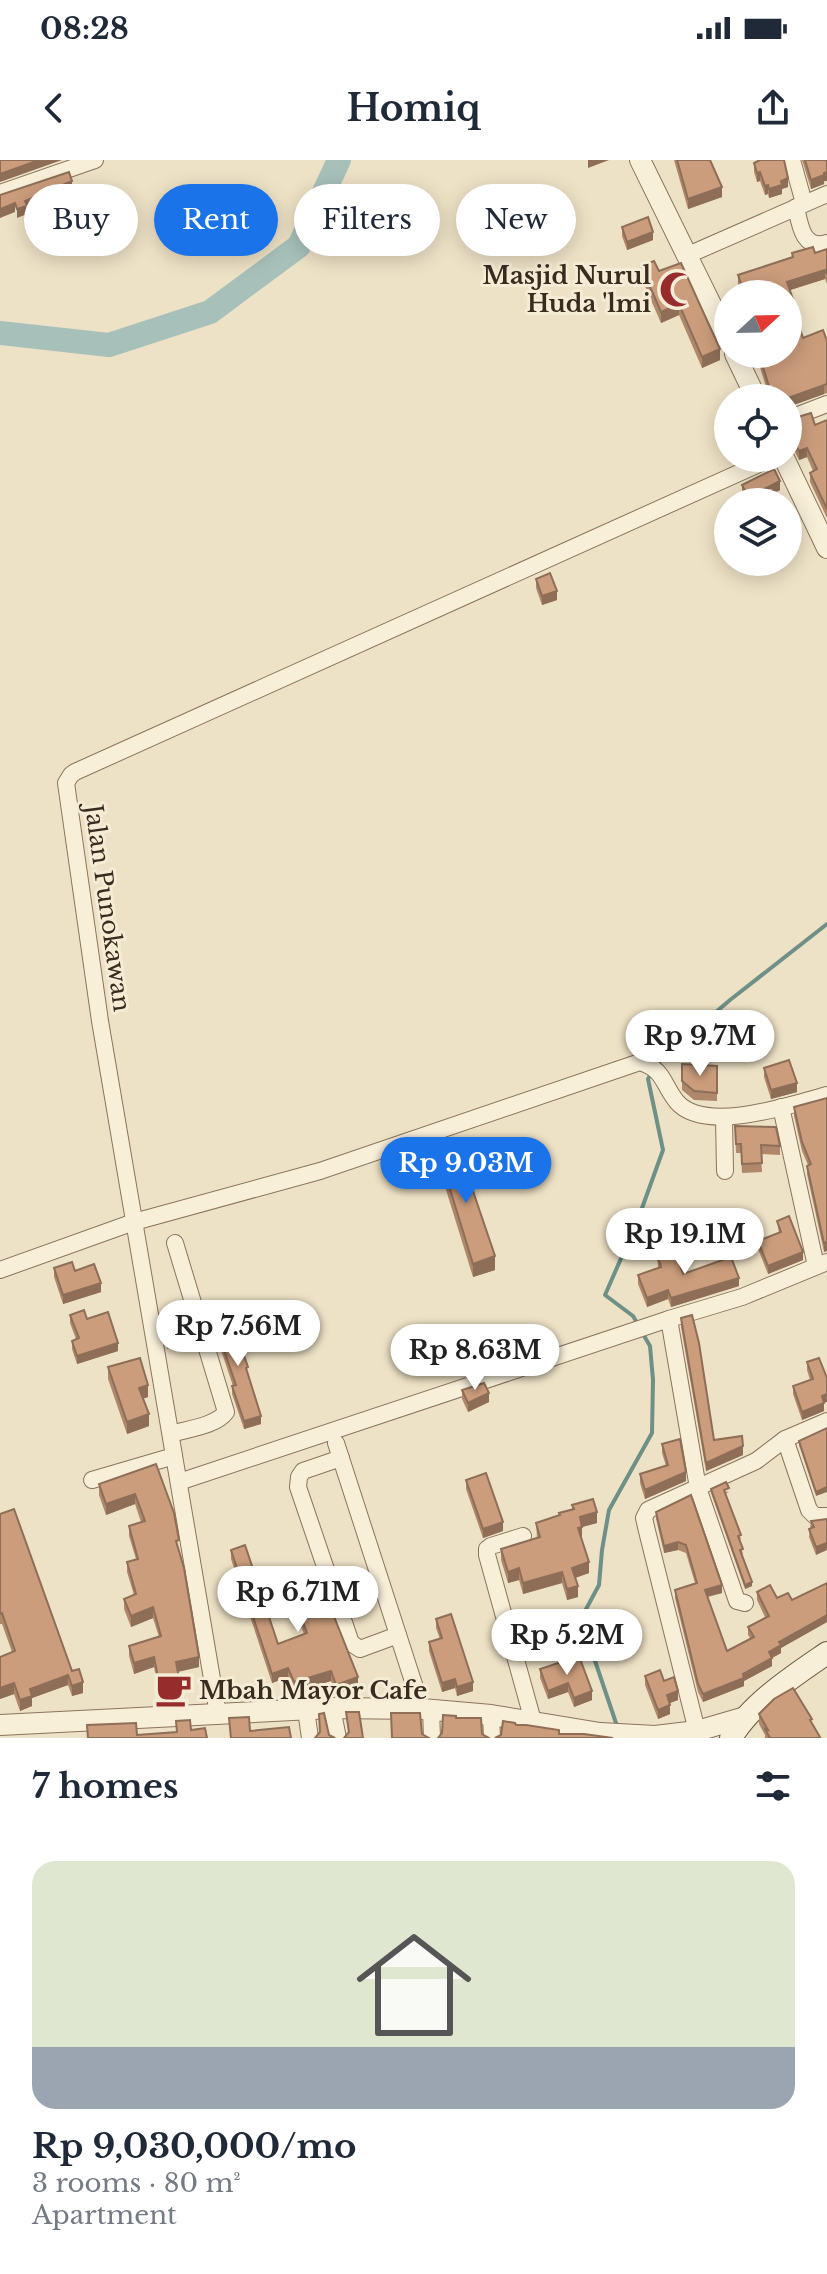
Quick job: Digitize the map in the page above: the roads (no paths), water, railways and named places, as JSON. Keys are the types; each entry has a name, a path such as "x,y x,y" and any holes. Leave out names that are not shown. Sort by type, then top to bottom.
{"main road":[{"path":"731,1738 745,1717 827,1653"}],"street":[{"path":"0,193 95,160"},
{"path":"640,160 714,310"},
{"path":"792,160 804,238 817,246 827,243"},
{"path":"688,255 827,194"},
{"path":"802,414 827,404"},
{"name":"Jalan Punokawan","path":"218,1714 93,978 66,783 68,778 75,772 741,472"},
{"path":"791,472 827,548"},
{"path":"0,1270 134,1222 320,1171 640,1062 654,1068 687,1111 700,1116 724,1118 827,1095"},
{"path":"179,1482 742,1297 821,1264 781,1107"},
{"path":"724,1118 725,1171"},
{"path":"171,1434 224,1417 226,1412 175,1243"},
{"path":"669,1319 698,1488 737,1601 745,1603"},
{"path":"697,1731 644,1518 648,1510 756,1461 785,1439 827,1421"},
{"path":"785,1439 809,1510 815,1516 827,1516"},
{"path":"398,1635 360,1649 351,1643 298,1487 303,1471 338,1451 398,1635 426,1709 432,1738"},
{"path":"92,1480 174,1456"},
{"path":"523,1536 491,1546 487,1549 487,1555 533,1721"},
{"path":"0,1725 332,1708 426,1709 491,1715 600,1733 656,1737 697,1731 745,1717"},
{"path":"332,1708 338,1738"},
{"path":"306,1710 310,1738"},
{"path":"491,1715 492,1738"}],"waterway":[{"path":"0,333 109,345 210,312 299,246 339,160"},
{"path":"657,1065 730,1000 827,924"},
{"path":"639,1326 633,1316 605,1295 637,1222 663,1150 648,1079 652,1072"},
{"path":"617,1726 590,1646 585,1611 599,1585 609,1510 652,1433 650,1346 643,1334"}],"place":[{"name":"Masjid Nurul Huda 'lmi","path":"677,289"},
{"name":"Mbah Mayor Cafe","path":"173,1690"}]}
